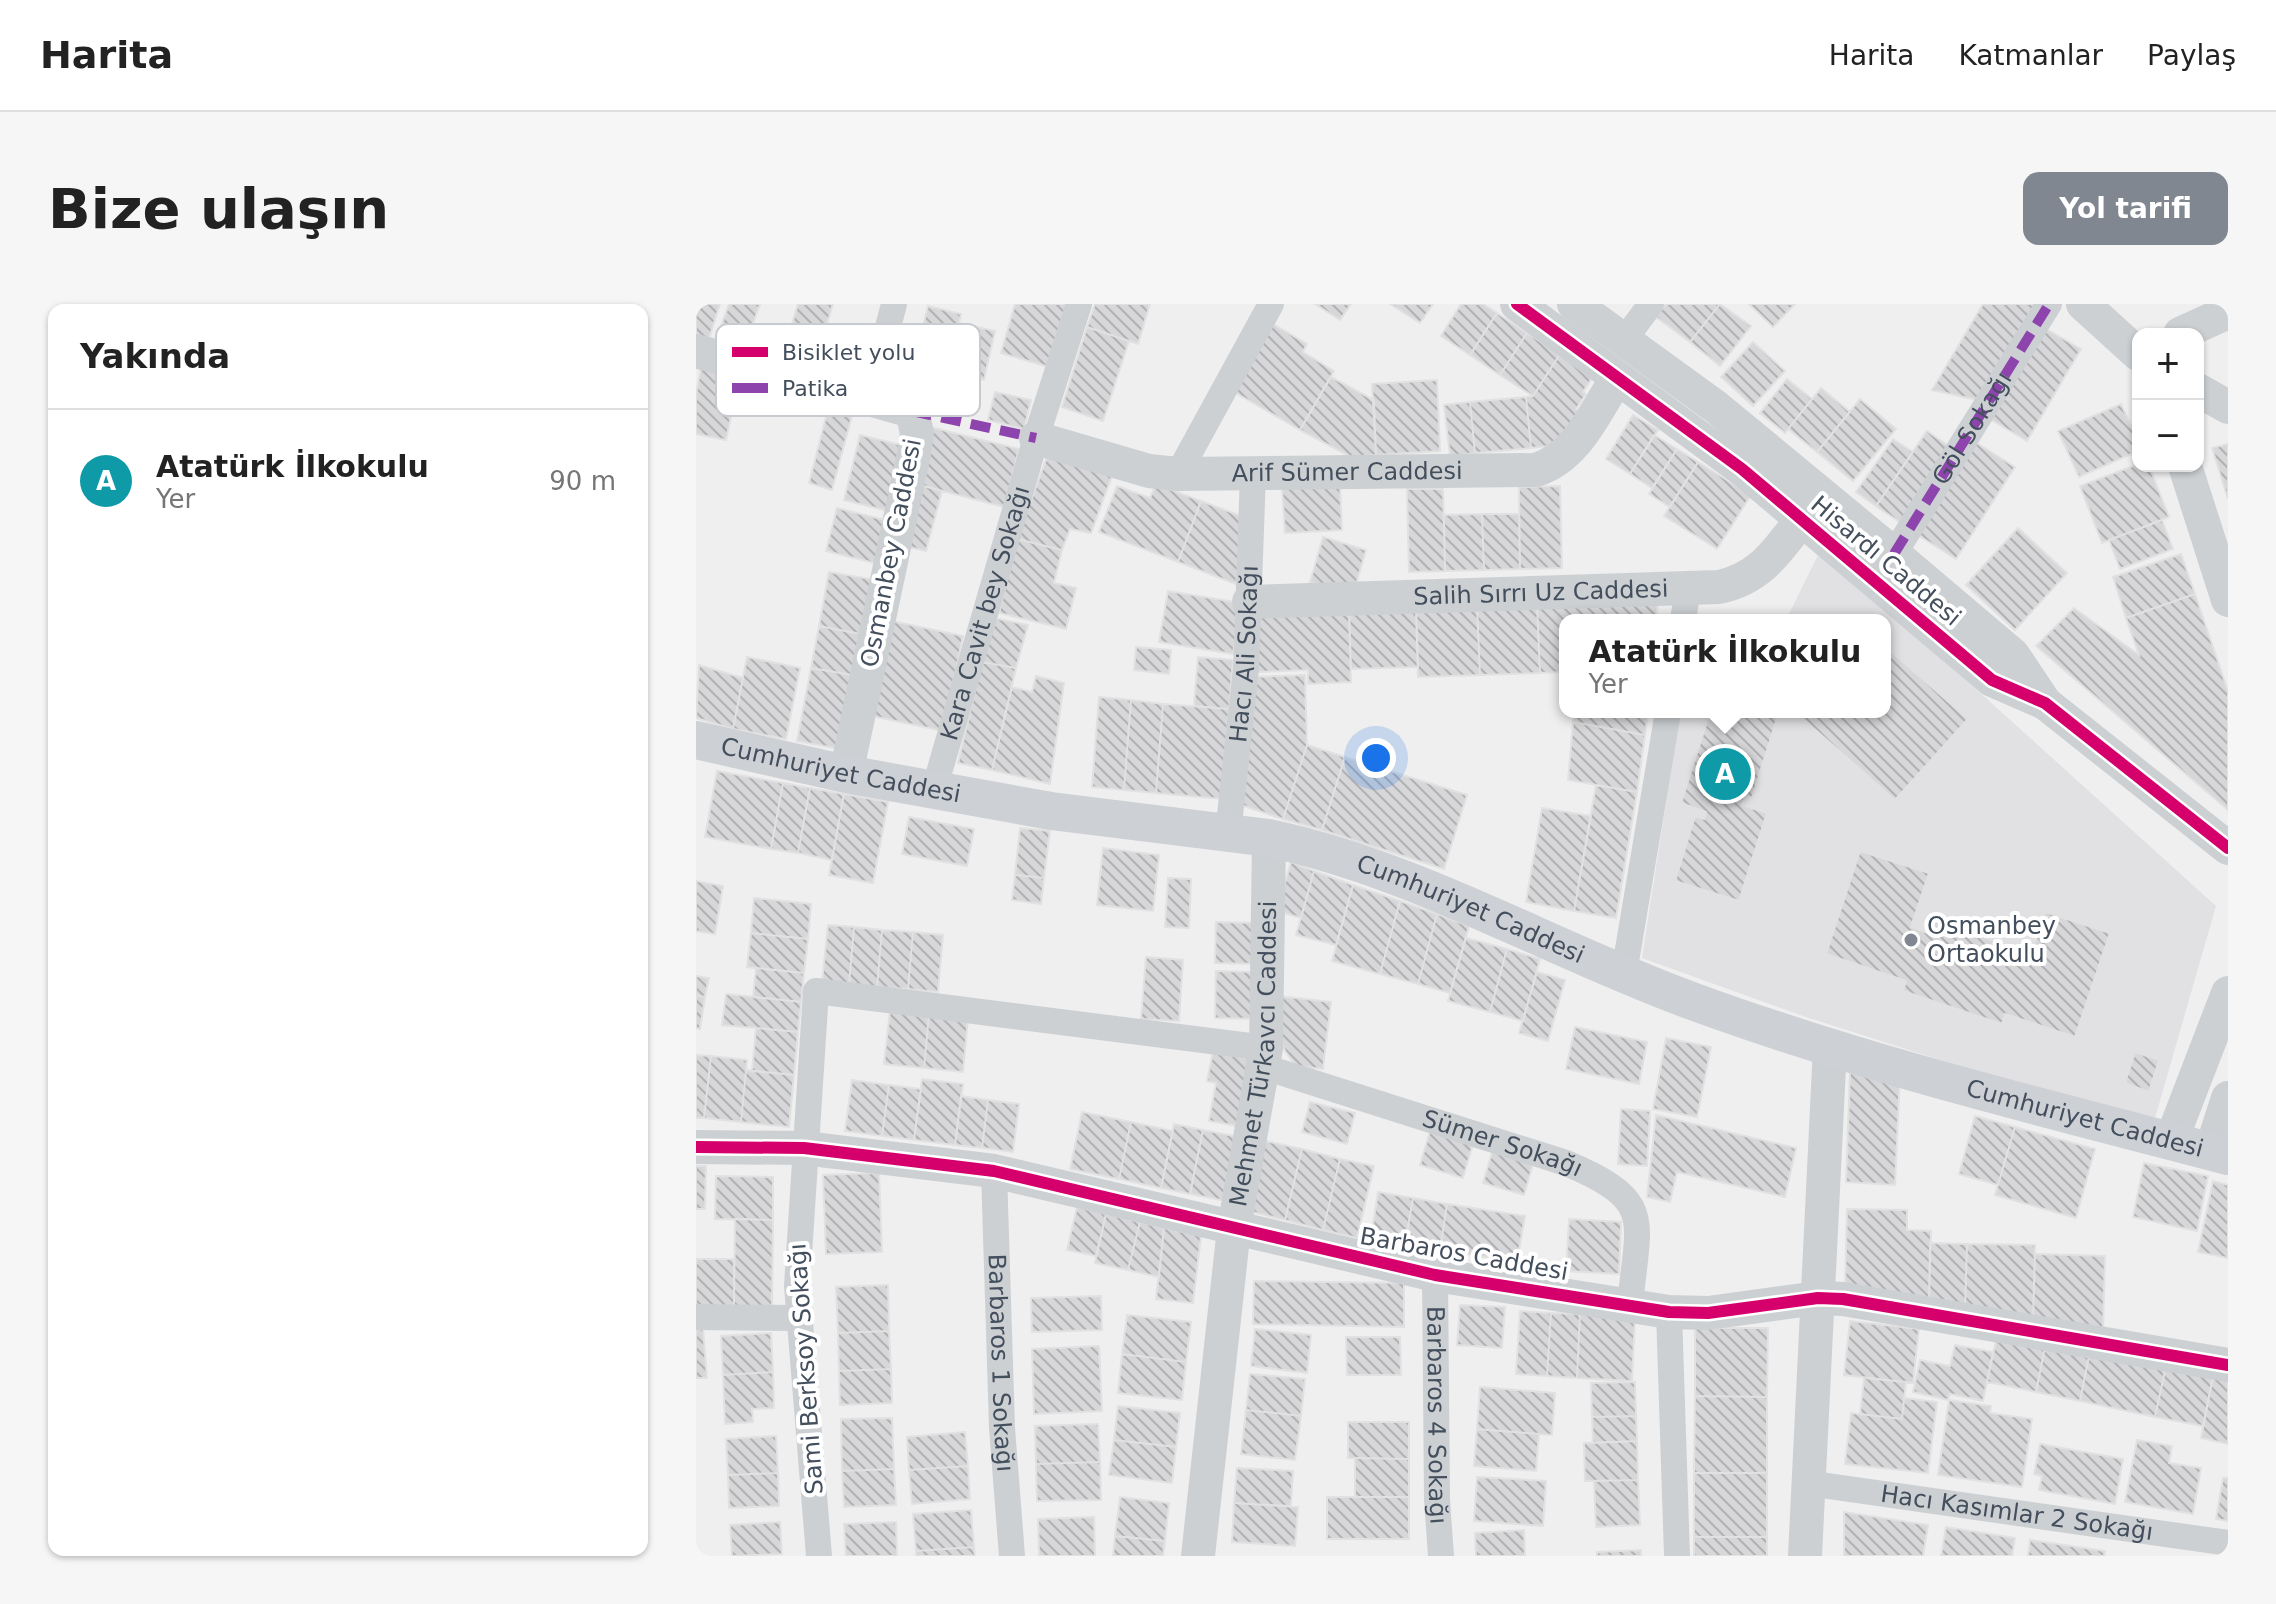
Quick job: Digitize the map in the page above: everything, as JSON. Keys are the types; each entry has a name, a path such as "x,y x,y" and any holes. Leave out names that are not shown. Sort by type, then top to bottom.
{"main road":[{"name":"Cumhuriyet Caddesi","path":"696,740 846,774 1051,811 1305,845 1691,1001 1830,1047 2219,1154"}],"street":[{"path":"889,324 894,304"},
{"name":"Kara Cavit bey Sokağı","path":"934,790 1036,438 1079,304"},
{"path":"1178,474 1271,304"},
{"name":"Hisardı Caddesi","path":"1517,304 1802,519 1992,680 2045,703 2228,848"},
{"name":"Hisardı Caddesi","path":"1574,304 1716,407 1894,554 2013,655 2045,703"},
{"path":"1624,340 1651,304"},
{"name":"Göl Sokağı","path":"1894,554 2049,304"},
{"path":"2083,304 2132,349"},
{"path":"2193,328 2228,312"},
{"name":"Osmanbey Caddesi","path":"696,351 716,357"},
{"name":"Arif Sümer Caddesi","path":"1036,438 1149,471 1178,474 1536,470 1561,459 1571,448 1617,378"},
{"path":"2204,393 2228,407"},
{"name":"Osmanbey Caddesi","path":"846,774 917,433 913,416"},
{"path":"2187,472 2228,600"},
{"name":"Hacı Ali Sokağı","path":"1228,833 1246,669 1253,474"},
{"name":"Salih Sırrı Uz Caddesi","path":"1249,602 1686,605 1719,587 1753,576 1767,565 1802,519"},
{"path":"1624,973 1667,718"},
{"name":"Mehmet Türkavcı Caddesi","path":"1198,1556 1234,1228 1265,1058 1269,838"},
{"name":"Sümer Sokağı","path":"816,991 1265,1058 1566,1163 1607,1180 1634,1207 1637,1227 1630,1305"},
{"name":"Sami Berksoy Sokağı","path":"816,991 797,1240 799,1318 819,1556"},
{"path":"2171,1141 2228,993"},
{"path":"1805,1556 1830,1047"},
{"path":"2219,1154 2228,1098"},
{"name":"Barbaros Caddesi","path":"696,1147 804,1148 994,1171 1435,1275 1669,1312 1740,1310 1818,1298 2066,1335 2228,1365"},
{"name":"Barbaros 1 Sokağı","path":"994,1171 1002,1428 1012,1556"},
{"name":"Barbaros 4 Sokağı","path":"1435,1275 1437,1500 1441,1556"},
{"path":"1669,1312 1677,1556"},
{"path":"696,1317 799,1318"},
{"name":"Hacı Kasımlar 2 Sokağı","path":"1807,1483 2228,1543"}],"shaded area":[{"path":"1821,549 2216,906 2155,1118 1965,1068 1806,1017 1642,958 1679,718 1891,718 1891,614 1789,614"}],"building":[{"path":"696,304 720,304 706,348 696,345"},
{"path":"729,304 760,304 753,324 722,324"},
{"path":"798,304 833,304 827,324 792,324"},
{"path":"1015,304 1070,304 1052,368 1001,353"},
{"path":"1095,304 1150,304 1138,344 1087,327"},
{"path":"1315,304 1351,304 1340,320"},
{"path":"1390,304 1433,304 1420,323"},
{"path":"1461,304 1483,304 1497,313 1470,355 1441,336"},
{"path":"1666,304 1720,304 1690,342 1656,317"},
{"path":"1720,304 1751,326 1720,366 1690,342"},
{"path":"1749,304 1795,304 1773,327"},
{"path":"1983,304 2039,304 1982,401 1932,390"},
{"path":"928,306 961,314 959,324 924,324"},
{"path":"1497,313 1527,333 1500,375 1470,355"},
{"path":"1273,324 1307,344 1303,352 1334,371 1300,430 1234,392"},
{"path":"2041,326 2081,349 2027,441 1988,418"},
{"path":"1087,327 1129,341 1103,421 1062,407"},
{"path":"980,328 995,331 984,380 980,379"},
{"path":"1527,333 1560,354 1533,396 1500,375"},
{"path":"1753,342 1785,371 1753,406 1721,377"},
{"path":"1560,354 1594,375 1583,392 1586,394 1576,409 1579,411 1558,445 1531,448 1526,397 1533,396"},
{"path":"701,367 716,370 716,416 731,416 726,440 696,434 696,394"},
{"path":"1331,377 1374,400 1376,455 1351,457 1300,430"},
{"path":"1787,379 1812,399 1785,433 1760,413"},
{"path":"1437,380 1440,451 1376,455 1372,384"},
{"path":"1821,388 1850,412 1817,452 1788,429"},
{"path":"995,392 1031,400 1024,429 988,420"},
{"path":"1526,397 1531,448 1475,453 1470,402"},
{"path":"1860,399 1896,429 1853,481 1817,452"},
{"path":"1470,402 1475,453 1450,456 1444,405"},
{"path":"2121,404 2132,427 2132,454 2079,477 2058,431"},
{"path":"1633,415 1658,430 1630,474 1606,459"},
{"path":"826,416 852,416 832,490 809,483"},
{"path":"930,427 1019,449 1004,507 916,484"},
{"path":"1927,431 1956,451 1904,525 1876,506"},
{"path":"860,435 905,446 888,511 844,500"},
{"path":"1654,435 1677,449 1652,488 1630,474"},
{"path":"1893,439 1913,452 1876,506 1856,492"},
{"path":"1975,442 2015,467 1956,559 1916,534"},
{"path":"2228,444 2228,499 2212,448"},
{"path":"1677,449 1698,462 1670,507 1649,494"},
{"path":"1047,457 1113,473 1091,533 1070,529 1062,550 1017,539"},
{"path":"1698,462 1751,495 1717,549 1664,516"},
{"path":"2132,466 2132,472 2151,472 2169,517 2102,543 2080,486"},
{"path":"916,484 942,491 926,551 900,545"},
{"path":"1156,484 1201,501 1178,562 1099,532 1117,486 1150,498"},
{"path":"1340,486 1342,530 1285,533 1282,488"},
{"path":"1560,486 1562,568 1520,569 1519,487"},
{"path":"1407,489 1443,489 1445,571 1409,572"},
{"path":"1201,501 1244,517 1236,584 1178,562"},
{"path":"837,508 889,521 878,564 826,551"},
{"path":"1482,514 1519,514 1520,569 1484,570"},
{"path":"1482,514 1484,570 1445,571 1444,515"},
{"path":"2162,520 2173,549 2120,569 2109,540"},
{"path":"2018,528 2067,573 2015,630 1966,585"},
{"path":"1323,537 1366,550 1353,595 1310,582"},
{"path":"1017,539 1062,550 1054,583 1076,588 1066,629 999,613"},
{"path":"2181,554 2195,594 2126,618 2113,577"},
{"path":"829,572 876,580 866,635 819,626"},
{"path":"1168,591 1241,603 1233,654 1159,642"},
{"path":"2195,594 2228,691 2228,810 2036,646 2074,608 2139,655 2126,618"},
{"path":"1658,600 1657,614 1559,614 1559,672 1540,673 1537,605"},
{"path":"1416,602 1418,667 1351,669 1349,604"},
{"path":"1537,605 1540,673 1480,675 1477,607"},
{"path":"1477,607 1480,675 1418,677 1416,609"},
{"path":"1349,612 1351,682 1308,684 1308,670 1258,672 1256,615"},
{"path":"994,618 1028,625 1016,668 982,662"},
{"path":"887,620 963,636 943,731 867,715"},
{"path":"819,626 866,635 858,676 811,668"},
{"path":"1136,647 1171,650 1169,674 1134,670"},
{"path":"1891,651 1968,719 1895,800 1802,718 1891,718"},
{"path":"747,657 800,668 786,739 733,729"},
{"path":"1198,657 1233,660 1229,709 1194,706"},
{"path":"982,662 1016,668 992,770 958,763"},
{"path":"699,665 743,678 733,729 696,718"},
{"path":"811,668 858,676 845,750 797,741"},
{"path":"1305,675 1307,745 1283,819 1238,804 1254,677"},
{"path":"1036,676 1064,683 1050,784 992,770 1012,687 1032,692"},
{"path":"1099,697 1131,700 1124,790 1092,787"},
{"path":"1131,700 1163,704 1156,793 1124,790"},
{"path":"1163,704 1229,709 1222,799 1156,793"},
{"path":"1573,718 1647,718 1645,735 1573,722"},
{"path":"1708,718 1777,718 1752,798 1745,796 1742,805 1767,813 1739,901 1675,881 1695,816 1704,819 1706,812 1681,803"},
{"path":"1573,722 1645,735 1637,792 1568,780"},
{"path":"1307,745 1345,757 1322,830 1283,819"},
{"path":"1345,757 1467,795 1444,869 1322,830"},
{"path":"717,771 783,783 771,849 705,837"},
{"path":"783,783 810,788 798,853 771,849"},
{"path":"1596,785 1637,792 1616,918 1574,911"},
{"path":"810,788 844,794 832,860 798,853"},
{"path":"844,794 888,802 873,883 829,875"},
{"path":"1542,808 1591,816 1574,911 1526,902"},
{"path":"909,817 974,829 967,866 902,854"},
{"path":"1020,828 1050,831 1044,878 1015,875"},
{"path":"1103,848 1159,855 1153,911 1097,905"},
{"name":"Osmanbey Ortaokulu","path":"1860,851 1929,873 1911,927 1927,933 1931,920 2012,947 2008,959 2027,966 2045,912 2110,933 2075,1037 2005,1014 2002,1024 1903,991 1906,981 1826,954"},
{"path":"1291,862 1314,871 1301,918 1277,911"},
{"path":"1314,871 1353,885 1336,945 1296,935"},
{"path":"1015,875 1044,878 1041,904 1012,900"},
{"path":"1168,878 1191,879 1189,928 1165,927"},
{"path":"696,881 723,886 715,934 696,931"},
{"path":"1353,885 1400,901 1380,974 1332,961"},
{"path":"754,898 811,904 808,939 751,933"},
{"path":"1400,901 1437,914 1418,984 1380,974"},
{"path":"1437,914 1469,926 1450,993 1418,984"},
{"path":"1216,922 1258,923 1257,964 1215,963"},
{"path":"828,925 854,927 849,984 822,982"},
{"path":"854,927 882,930 877,987 849,984"},
{"path":"882,930 913,932 908,989 877,987"},
{"path":"913,932 943,935 938,992 908,989"},
{"path":"751,933 808,939 804,973 747,967"},
{"path":"1466,938 1507,949 1490,1012 1448,1001"},
{"path":"1507,949 1540,959 1523,1021 1490,1012"},
{"path":"1146,957 1183,960 1179,1021 1141,1019"},
{"path":"756,968 804,973 801,1002 753,997"},
{"path":"1216,971 1257,972 1256,1019 1215,1018"},
{"path":"1537,972 1565,980 1548,1041 1519,1033"},
{"path":"696,976 709,978 705,997 696,995"},
{"path":"726,994 801,1002 798,1032 722,1025"},
{"path":"696,995 705,997 700,1029 696,1028"},
{"path":"1278,996 1331,1002 1323,1069 1296,1066 1285,1051 1278,1032"},
{"path":"890,1011 929,1014 924,1068 884,1064"},
{"path":"929,1014 968,1018 963,1072 924,1068"},
{"path":"1575,1027 1647,1042 1639,1084 1566,1069"},
{"path":"756,1028 798,1032 794,1075 752,1071"},
{"path":"1666,1038 1711,1047 1697,1117 1653,1109"},
{"path":"1213,1052 1250,1059 1238,1126 1209,1121 1216,1083 1207,1081"},
{"path":"2135,1052 2159,1060 2149,1092 2125,1083"},
{"path":"696,1055 711,1056 704,1118 696,1118"},
{"path":"711,1056 747,1060 741,1122 704,1118"},
{"path":"746,1070 794,1075 789,1127 741,1122"},
{"path":"1850,1072 1900,1075 1895,1185 1846,1182"},
{"path":"922,1079 963,1084 955,1145 914,1140"},
{"path":"852,1080 889,1085 882,1136 845,1131"},
{"path":"889,1085 921,1089 914,1140 882,1136"},
{"path":"961,1096 988,1100 982,1148 955,1145"},
{"path":"988,1100 1019,1104 1013,1152 982,1148"},
{"path":"1310,1102 1355,1113 1347,1144 1302,1132"},
{"path":"1621,1109 1650,1111 1647,1166 1618,1164"},
{"path":"1082,1112 1131,1122 1119,1179 1070,1169"},
{"path":"1656,1115 1796,1148 1785,1197 1677,1172 1670,1202 1647,1197"},
{"path":"1975,1116 2015,1127 1998,1185 1959,1174"},
{"path":"1131,1122 1173,1131 1161,1188 1119,1179"},
{"path":"1174,1124 1203,1130 1190,1194 1161,1188"},
{"path":"2015,1127 2095,1149 2076,1218 1995,1195"},
{"path":"1203,1130 1239,1137 1226,1201 1190,1194"},
{"path":"1430,1131 1473,1144 1463,1178 1420,1165"},
{"path":"1265,1141 1302,1149 1285,1220 1248,1211"},
{"path":"1302,1149 1340,1159 1323,1230 1285,1220"},
{"path":"1493,1149 1534,1161 1524,1195 1483,1183"},
{"path":"1340,1159 1374,1166 1357,1238 1323,1230"},
{"path":"2144,1163 2208,1176 2197,1231 2133,1217"},
{"path":"696,1166 706,1166 705,1209 696,1209"},
{"path":"879,1173 882,1252 826,1254 823,1175"},
{"path":"716,1176 773,1177 773,1220 715,1219"},
{"path":"2213,1181 2228,1185 2228,1258 2198,1252"},
{"path":"1378,1192 1413,1198 1405,1244 1371,1238"},
{"path":"1413,1198 1447,1204 1440,1250 1405,1244"},
{"path":"1447,1204 1525,1216 1517,1262 1440,1250"},
{"path":"1077,1207 1106,1214 1096,1256 1067,1250"},
{"path":"1847,1209 1907,1210 1907,1230 1931,1231 1929,1302 1845,1288"},
{"path":"1106,1214 1140,1222 1128,1270 1095,1263"},
{"path":"735,1219 773,1220 772,1307 734,1306"},
{"path":"1569,1219 1621,1222 1619,1274 1566,1271"},
{"path":"1140,1222 1164,1228 1159,1277 1128,1270"},
{"path":"1164,1228 1201,1236 1193,1303 1156,1299"},
{"path":"1930,1243 1967,1244 1965,1309 1929,1302"},
{"path":"1967,1244 2035,1245 2033,1320 1965,1309"},
{"path":"2035,1254 2105,1256 2103,1332 2033,1320"},
{"path":"696,1259 734,1259 734,1306 696,1306"},
{"path":"1254,1281 1404,1283 1404,1327 1253,1324"},
{"path":"888,1285 889,1331 838,1333 836,1287"},
{"path":"1101,1296 1102,1330 1032,1332 1031,1298"},
{"path":"1460,1305 1505,1307 1502,1348 1457,1345"},
{"path":"1520,1311 1551,1313 1547,1376 1516,1374"},
{"path":"1551,1313 1580,1314 1577,1378 1547,1376"},
{"path":"1580,1314 1635,1318 1632,1381 1577,1378"},
{"path":"1127,1315 1191,1322 1186,1362 1122,1354"},
{"path":"1850,1321 1919,1329 1913,1383 1844,1375"},
{"path":"1695,1328 1768,1328 1767,1397 1695,1396"},
{"path":"696,1329 703,1329 707,1378 696,1378"},
{"path":"1255,1329 1311,1335 1307,1373 1251,1366"},
{"path":"889,1331 891,1369 839,1371 838,1333"},
{"path":"1998,1331 2046,1342 2036,1392 1987,1382"},
{"path":"771,1333 773,1372 723,1375 721,1336"},
{"path":"1346,1337 1400,1337 1401,1375 1347,1375"},
{"path":"2046,1342 2090,1351 2080,1401 2036,1392"},
{"path":"1955,1345 1993,1352 1983,1401 1950,1394 1948,1400 1913,1392 1920,1360 1950,1366"},
{"path":"1099,1346 1102,1411 1034,1414 1032,1349"},
{"path":"2090,1351 2166,1366 2155,1417 2080,1401"},
{"path":"1122,1354 1186,1362 1182,1400 1118,1393"},
{"path":"2166,1366 2213,1376 2203,1426 2155,1417"},
{"path":"891,1369 892,1403 840,1405 839,1371"},
{"path":"773,1372 774,1408 752,1409 753,1422 725,1424 723,1375"},
{"path":"1250,1374 1305,1379 1301,1416 1246,1410"},
{"path":"2213,1376 2228,1379 2228,1444 2201,1438"},
{"path":"1864,1378 1906,1382 1902,1419 1860,1414"},
{"path":"1635,1382 1636,1416 1592,1417 1591,1383"},
{"path":"1480,1387 1555,1393 1552,1435 1477,1429"},
{"path":"1695,1396 1767,1397 1767,1473 1694,1473"},
{"path":"1904,1398 1937,1402 1928,1473 1845,1464 1851,1413 1902,1419"},
{"path":"1949,1400 1991,1406 1990,1413 2032,1419 2022,1487 1938,1475"},
{"path":"1118,1406 1180,1413 1176,1447 1114,1440"},
{"path":"1246,1410 1301,1416 1295,1460 1241,1454"},
{"path":"1636,1416 1637,1441 1593,1443 1592,1417"},
{"path":"892,1418 894,1469 842,1471 841,1419"},
{"path":"1348,1422 1409,1422 1409,1459 1348,1458"},
{"path":"1098,1424 1100,1462 1036,1464 1035,1426"},
{"path":"1477,1429 1539,1434 1536,1471 1474,1466"},
{"path":"965,1432 968,1466 909,1470 907,1437"},
{"path":"776,1436 778,1473 728,1475 726,1439"},
{"path":"1114,1440 1176,1447 1172,1483 1109,1475"},
{"path":"2137,1440 2172,1446 2169,1463 2201,1468 2193,1514 2125,1502"},
{"path":"1637,1441 1638,1480 1585,1481 1584,1443"},
{"path":"2040,1444 2123,1459 2115,1504 2039,1490 2042,1476 2034,1474"},
{"path":"1355,1458 1409,1459 1409,1497 1355,1497"},
{"path":"1100,1462 1101,1500 1037,1501 1036,1464"},
{"path":"968,1466 970,1499 912,1504 909,1470"},
{"path":"1237,1468 1293,1471 1291,1506 1234,1503"},
{"path":"894,1469 896,1505 844,1507 842,1471"},
{"path":"778,1473 779,1506 729,1508 728,1475"},
{"path":"1694,1473 1767,1473 1767,1537 1694,1537"},
{"path":"1477,1477 1546,1481 1543,1526 1474,1521"},
{"path":"2223,1478 2228,1478 2228,1521 2216,1519"},
{"path":"1638,1480 1640,1525 1596,1527 1594,1481"},
{"path":"1120,1497 1169,1503 1165,1541 1115,1536"},
{"path":"1327,1497 1409,1497 1409,1539 1327,1539"},
{"path":"1234,1503 1298,1507 1295,1546 1232,1542"},
{"path":"971,1510 974,1547 916,1551 913,1514"},
{"path":"1844,1512 1928,1525 1923,1556 1844,1556"},
{"path":"1094,1517 1095,1556 1039,1556 1038,1519"},
{"path":"780,1522 782,1554 732,1556 730,1525"},
{"path":"896,1522 897,1556 846,1556 844,1524"},
{"path":"1946,1527 2015,1538 2012,1556 1941,1556"},
{"path":"1524,1530 1525,1556 1476,1556 1475,1533"},
{"path":"1115,1536 1165,1541 1163,1556 1113,1556"},
{"path":"1694,1537 1767,1537 1767,1556 1694,1556"},
{"path":"2030,1540 2105,1551 2104,1556 2028,1556"},
{"path":"974,1547 975,1556 916,1556 916,1551"},
{"path":"1641,1550 1641,1556 1597,1556 1597,1552"}],"marked path":[{"path":"1894,554 2049,304"},
{"path":"935,416 1036,438"}],"cycle path":[{"path":"1517,304 1742,469 1992,680 2045,703 2228,848"},
{"path":"696,1147 804,1148 994,1171 1435,1275 1669,1312 1708,1313 1818,1298 1843,1299 2228,1365"}],"place":[{"name":"Atatürk İlkokulu","path":"1725,774"},
{"name":"Osmanbey Ortaokulu","path":"1911,940"}]}
